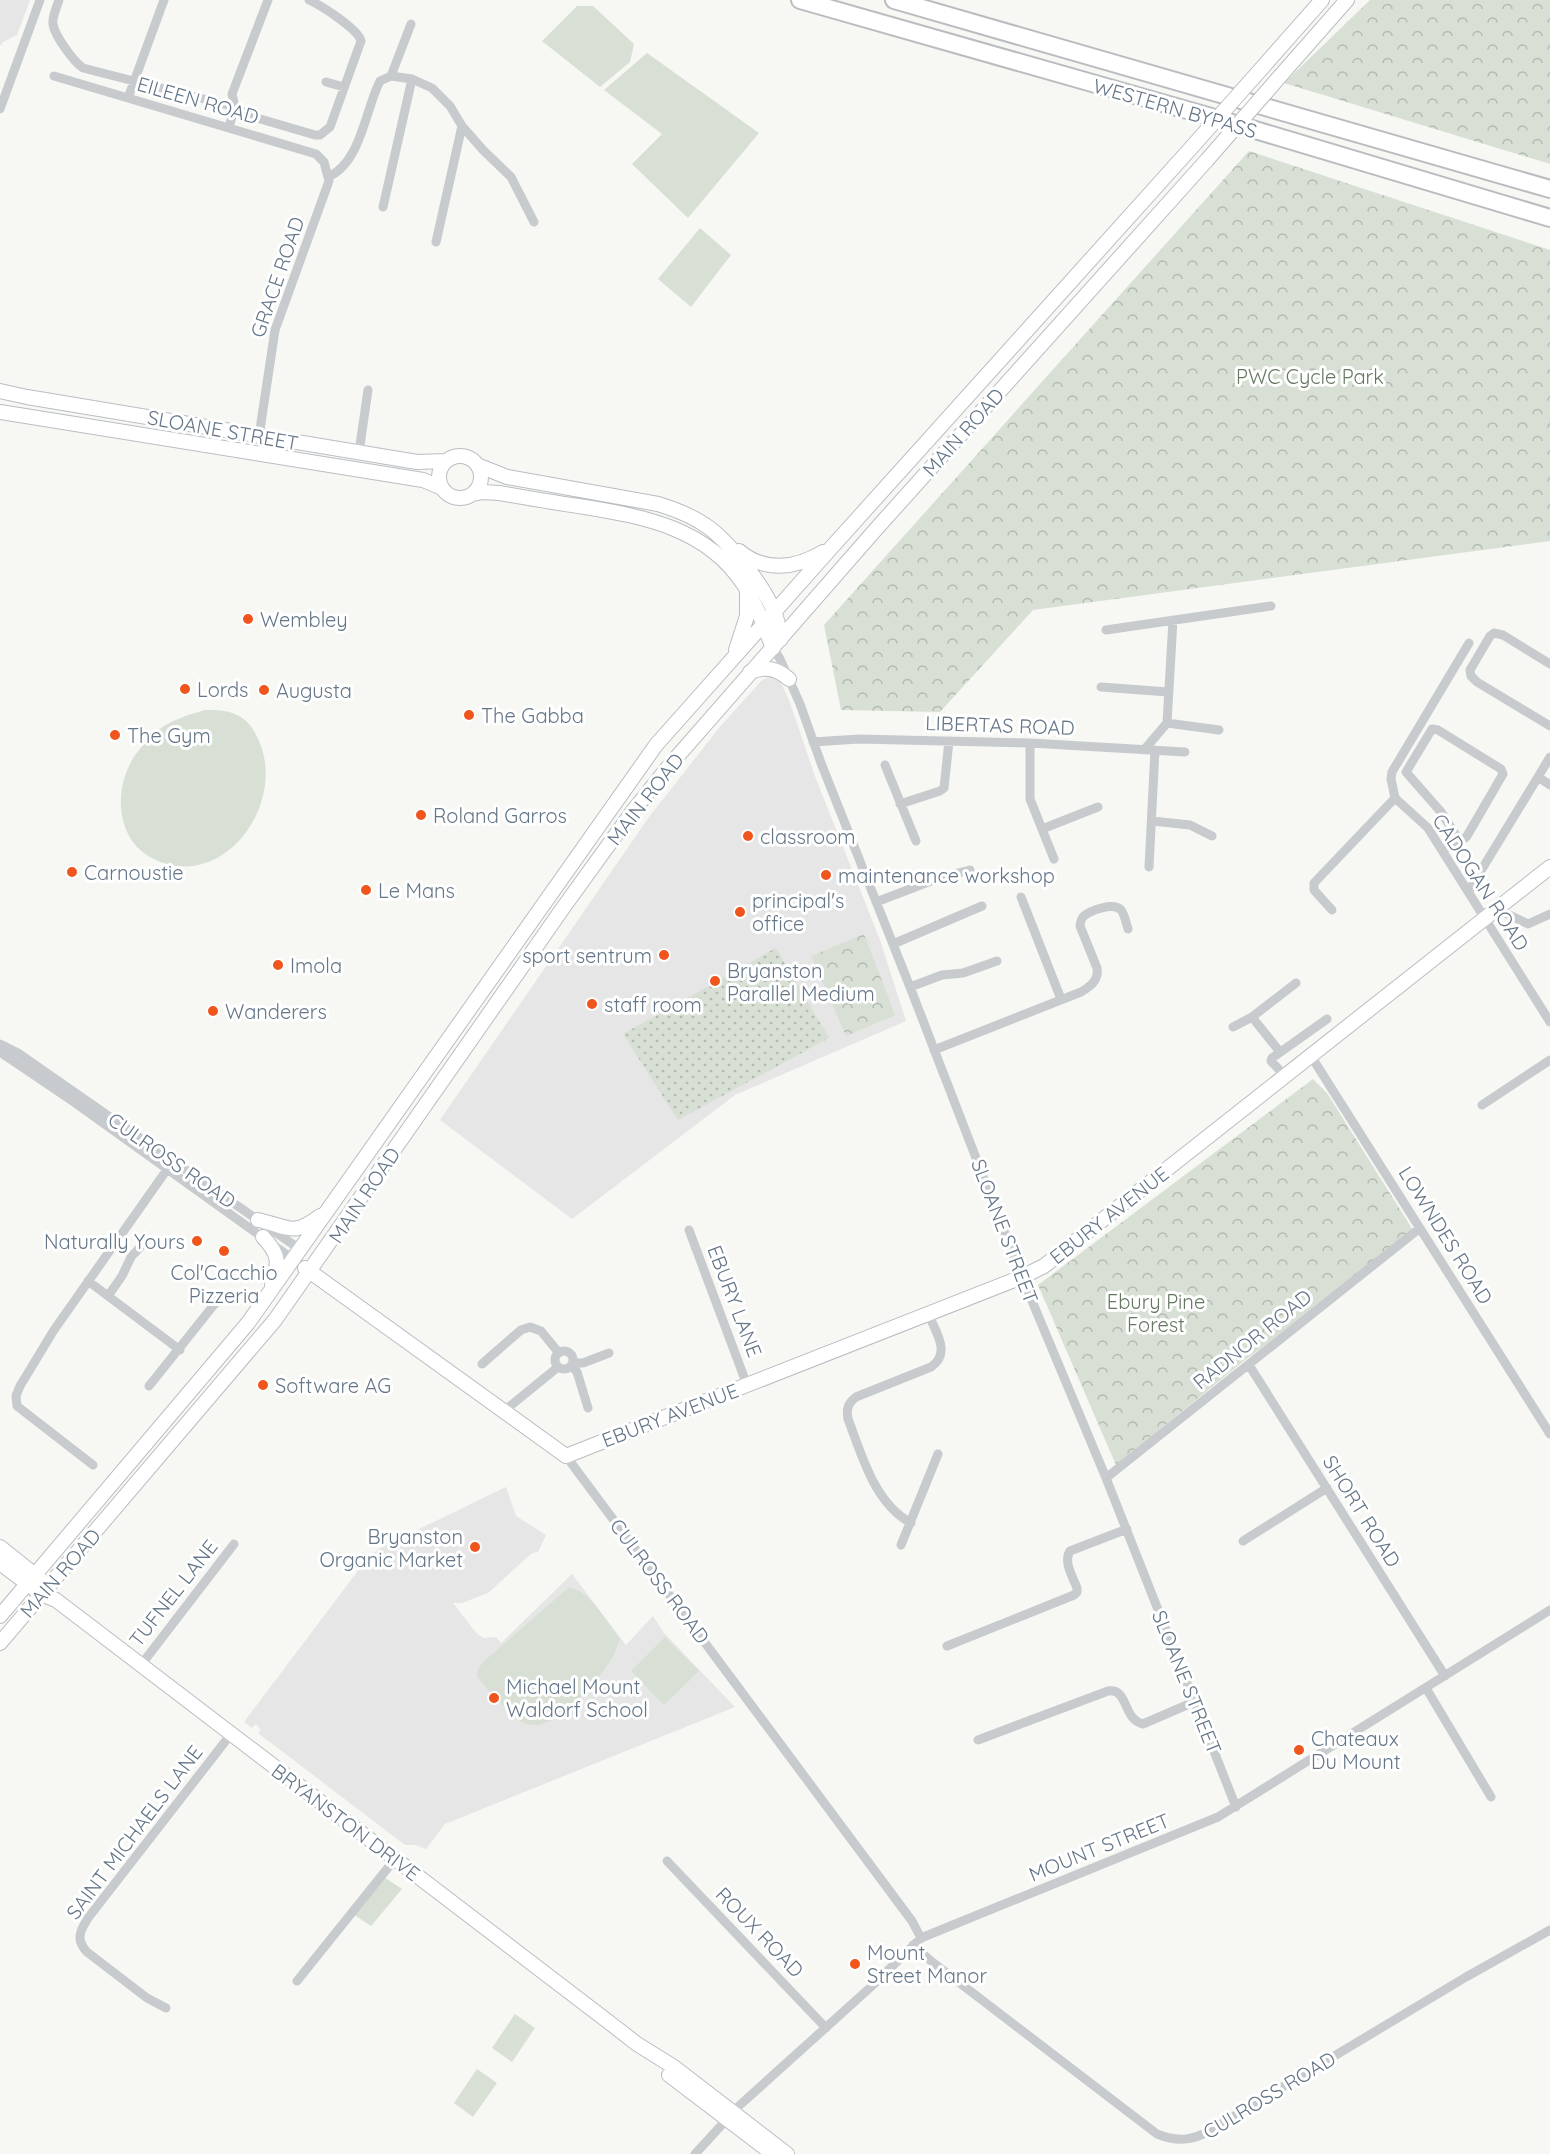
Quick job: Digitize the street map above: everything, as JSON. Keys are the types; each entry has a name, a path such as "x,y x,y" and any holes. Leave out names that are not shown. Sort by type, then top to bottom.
{"highway":[{"name":"WESTERN BYPASS","path":"800,0 1215,118 1550,218"},
{"name":"WESTERN BYPASS","path":"894,0 1550,189"}],"main road":[{"name":"MAIN ROAD","path":"0,1616 230,1345 268,1295 637,770 667,733 1322,0"},
{"name":"MAIN ROAD","path":"0,1643 253,1348 314,1267 597,860 669,766 749,672 777,647 877,528 1207,160 1347,0"},
{"name":"SLOANE STREET","path":"0,391 401,459 424,462 446,461"},
{"name":"SLOANE STREET","path":"0,412 423,480 442,488"},
{"path":"259,436 261,446 308,457 321,464"},
{"path":"358,452 361,461 379,473"},
{"path":"454,457 465,457 477,465 480,471 480,484 473,494 456,498 442,488 440,471 446,461 454,457"},
{"path":"401,459 405,478"},
{"name":"SLOANE STREET","path":"477,465 507,477 658,504 706,525 741,561 775,612 777,647"},
{"name":"SLOANE STREET","path":"473,494 483,492 499,494 628,514 667,525 701,542 728,566 747,590 777,647"},
{"path":"706,525 744,556 769,566 799,564 831,548"},
{"path":"733,657 743,634 747,616 747,590"},
{"path":"749,672 771,669 782,673 789,679"},
{"name":"EBURY AVENUE","path":"566,1456 1022,1277 1052,1261 1550,867"},
{"path":"258,1220 291,1230 310,1224 327,1211"},
{"path":"263,1237 272,1247 278,1260 268,1295"},
{"name":"CULROSS ROAD","path":"297,1255 314,1267 333,1288 566,1456"},
{"name":"BRYANSTON DRIVE","path":"0,1547 31,1580"},
{"path":"68,1563 60,1589 63,1598 78,1616"},
{"path":"3,1565 12,1588 10,1604"},
{"name":"BRYANSTON DRIVE","path":"3,1565 45,1590 637,2044 674,2067 773,2154"},
{"name":"BRYANSTON DRIVE","path":"730,2116 787,2154"}],"street":[{"path":"0,109 40,0"},
{"path":"59,0 53,16 53,26 83,68 235,107 250,116 320,135 330,127 361,44 360,37 334,14 309,0"},
{"path":"128,98 164,0"},
{"path":"229,127 235,107 232,94 268,0"},
{"path":"392,76 411,24"},
{"name":"EILEEN ROAD","path":"54,76 316,154 324,162 327,172"},
{"path":"327,172 339,172 353,153 379,84 383,79 392,76 412,80 432,88 450,106 462,126 514,181 534,222"},
{"path":"383,207 412,80"},
{"path":"326,82 344,87"},
{"path":"436,242 462,126"},
{"name":"GRACE ROAD","path":"259,436 275,330 329,181 327,172"},
{"path":"358,452 368,390"},
{"path":"1106,630 1271,606"},
{"path":"1144,750 1167,723 1173,620"},
{"path":"1550,664 1503,635 1494,633 1470,670 1471,676 1477,682 1547,724 1550,714"},
{"path":"1332,910 1314,890 1314,883 1395,798 1392,772 1469,643"},
{"name":"SLOANE STREET","path":"777,647 1022,1277 1127,1529 1236,1807"},
{"path":"1101,687 1168,692"},
{"path":"1167,723 1219,730"},
{"path":"1442,850 1467,836 1503,774 1501,769 1438,729 1432,729 1406,772 1441,812 1459,840"},
{"name":"LIBERTAS ROAD","path":"813,742 860,739 1030,743 1185,752"},
{"path":"900,804 944,788 949,741"},
{"path":"1030,743 1030,799 1054,859"},
{"path":"1149,867 1155,750"},
{"path":"1468,892 1550,756"},
{"path":"885,765 916,841"},
{"path":"1538,777 1550,785"},
{"name":"CADOGAN ROAD","path":"1395,798 1428,828 1550,1022"},
{"path":"1042,829 1098,807"},
{"path":"1152,821 1190,825 1212,836"},
{"path":"876,902 939,878 970,870"},
{"path":"1021,897 1061,999"},
{"path":"893,944 982,906"},
{"path":"934,1050 1081,992 1097,978 1097,968 1080,926 1083,917 1108,906 1116,907 1122,913 1128,929"},
{"path":"1497,909 1528,924 1550,914"},
{"path":"910,987 942,975 968,972 997,961"},
{"path":"1233,1027 1252,1017 1296,983"},
{"path":"1252,1017 1280,1052"},
{"path":"1286,1076 1271,1061 1274,1056 1327,1019"},
{"name":"CULROSS ROAD","path":"0,1044 18,1053 263,1237 297,1255"},
{"name":"CULROSS ROAD","path":"0,1052 170,1165 258,1220 297,1255"},
{"name":"LOWNDES ROAD","path":"1311,1056 1550,1434"},
{"path":"1482,1105 1550,1060"},
{"path":"93,1466 17,1406 16,1396 54,1330 170,1165"},
{"name":"RADNOR ROAD","path":"1106,1478 1420,1228"},
{"name":"EBURY LANE","path":"689,1230 747,1385"},
{"path":"108,1296 122,1276 130,1257 147,1240"},
{"path":"87,1281 180,1350"},
{"path":"149,1386 221,1296"},
{"path":"911,1523 897,1513 877,1489 848,1419 847,1409 856,1397 932,1367 938,1362 942,1355 942,1348 928,1313"},
{"path":"482,1364 521,1330 530,1327 540,1331 559,1353 570,1353 588,1408"},
{"path":"558,1367 556,1358 559,1353"},
{"path":"558,1367 565,1370 573,1364 583,1363 609,1353"},
{"name":"SHORT ROAD","path":"1249,1365 1445,1676"},
{"path":"504,1412 558,1367"},
{"path":"901,1545 938,1454"},
{"name":"CULROSS ROAD","path":"566,1456 912,1921 917,1941 931,1961 1157,2134 1177,2140 1192,2139 1206,2134 1466,1977 1550,1930"},
{"path":"1243,1541 1327,1488"},
{"path":"947,1646 1074,1595 1077,1588 1068,1562 1067,1556 1070,1551 1127,1529"},
{"name":"TUFNEL LANE","path":"141,1665 234,1544"},
{"name":"MOUNT STREET","path":"695,2154 730,2116 917,1941 1218,1817 1550,1610"},
{"path":"1426,1688 1491,1797"},
{"path":"978,1740 1107,1691 1113,1690 1119,1693 1131,1718 1143,1724 1196,1701"},
{"name":"SAINT MICHAELS LANE","path":"166,2008 147,1998 87,1953 78,1938 88,1918 231,1734"},
{"path":"297,1981 395,1859"},
{"name":"ROUX ROAD","path":"668,1861 826,2028"}],"shaded area":[{"path":"0,0 30,0 17,35 0,46"},
{"name":"Bryanston Parallel Medium","path":"771,675 779,679 789,700 816,779 880,940 906,1021 735,1095 572,1219 440,1120 649,817 719,728 761,681"},
{"name":"Michael Mount Waldorf School","path":"506,1487 516,1516 546,1535 538,1552 532,1553 488,1593 462,1603 453,1603 477,1634 484,1638 496,1637 501,1643 572,1574 626,1645 653,1616 664,1633 735,1707 445,1824 426,1849 415,1845 405,1845 258,1733 261,1730 256,1724 252,1728 244,1722 369,1556 384,1546"}],"green space":[{"path":"1370,0 1550,0 1550,164 1284,83"},
{"path":"577,6 593,6 634,44 630,62 600,87 542,41"},
{"path":"647,53 759,133 688,218 632,164 662,134 604,90"},
{"name":"PWC Cycle Park","path":"1249,151 1550,250 1550,541 1033,610 940,712 841,710 824,625"},
{"path":"700,228 731,255 691,307 658,279"},
{"path":"205,710 233,713 252,728 261,746 266,771 263,796 254,820 240,840 221,856 199,865 175,866 150,857 131,839 122,815 122,789 132,760 153,735 173,721"},
{"path":"864,934 895,1015 846,1036 811,956"},
{"path":"776,948 829,1038 678,1120 623,1034"},
{"name":"Ebury Pine Forest","path":"1313,1079 1327,1093 1416,1235 1245,1360 1116,1465 1038,1285"},
{"path":"568,1588 583,1593 604,1616 620,1639 608,1664 575,1703 545,1723 536,1725 525,1723 512,1714 490,1692 477,1675 482,1663"},
{"path":"665,1637 699,1671 664,1705 631,1671"},
{"path":"384,1877 402,1889 371,1926 353,1914"},
{"path":"515,2014 535,2028 512,2062 492,2048"},
{"path":"477,2069 497,2083 473,2117 454,2103"}],"place":[{"name":"Wembley","path":"248,619"},
{"name":"Lords","path":"185,689"},
{"name":"Augusta","path":"264,690"},
{"name":"The Gabba","path":"469,715"},
{"name":"The Gym","path":"115,735"},
{"name":"Roland Garros","path":"421,815"},
{"name":"classroom","path":"748,836"},
{"name":"Carnoustie","path":"72,872"},
{"name":"maintenance workshop","path":"826,875"},
{"name":"Le Mans","path":"366,890"},
{"name":"principal's office","path":"740,912"},
{"name":"sport sentrum","path":"664,955"},
{"name":"Imola","path":"278,965"},
{"name":"Bryanston Parallel Medium","path":"715,981"},
{"name":"staff room","path":"592,1004"},
{"name":"Wanderers","path":"213,1011"},
{"name":"Naturally Yours","path":"197,1241"},
{"name":"Col'Cacchio Pizzeria","path":"224,1251"},
{"name":"Software AG","path":"263,1385"},
{"name":"Bryanston Organic Market","path":"475,1547"},
{"name":"Michael Mount Waldorf School","path":"494,1698"},
{"name":"Chateaux Du Mount","path":"1299,1750"},
{"name":"Mount Street Manor","path":"855,1964"}]}
